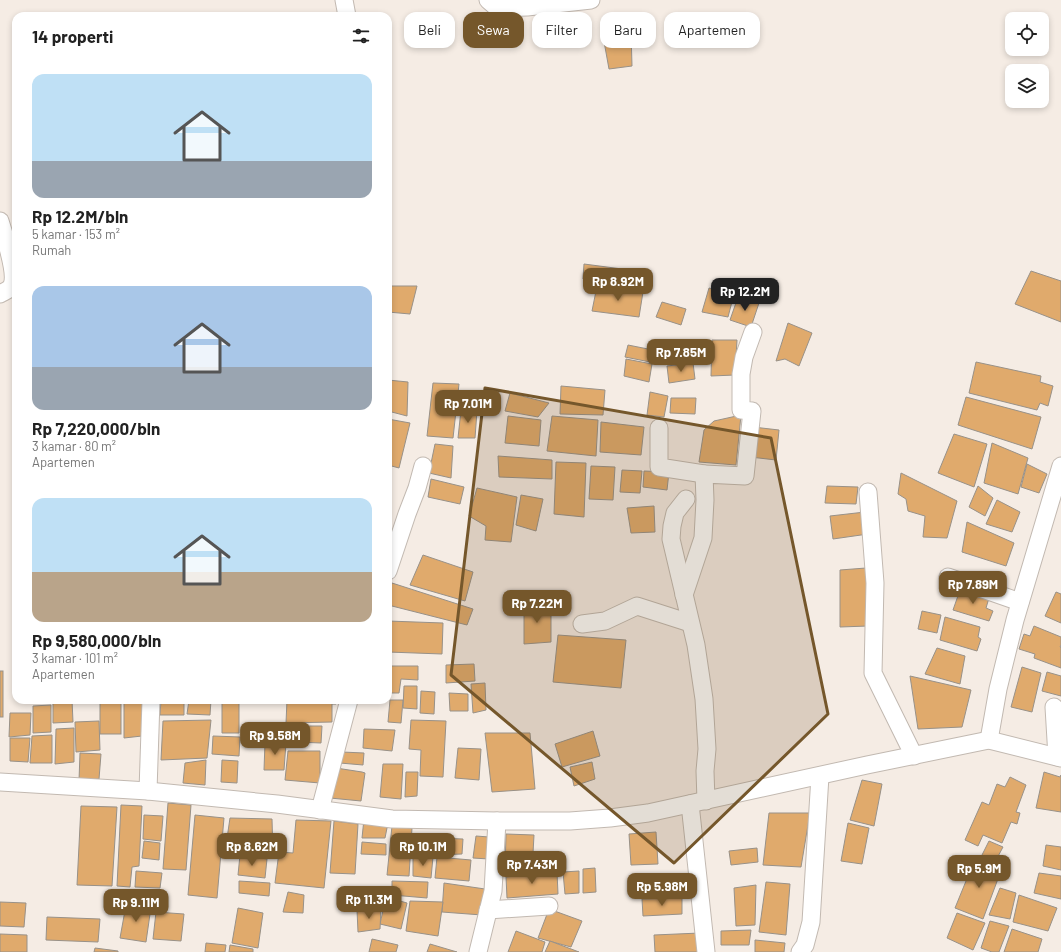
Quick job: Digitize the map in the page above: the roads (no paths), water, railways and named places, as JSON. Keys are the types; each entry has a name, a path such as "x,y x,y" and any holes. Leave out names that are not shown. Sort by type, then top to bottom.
{"street":[{"path":"344,0 346,12"},
{"path":"488,0 495,6 505,8 591,0"},
{"path":"0,221 12,264"},
{"path":"0,294 9,290 12,285"},
{"path":"659,428 659,467 704,474 745,476 752,411 742,410 741,374 744,357 753,332"},
{"path":"392,559 417,488 423,466"},
{"path":"989,740 998,689 1020,602 1061,466"},
{"path":"684,594 703,538 705,500 704,474"},
{"path":"868,492 875,583 872,673 914,756"},
{"path":"686,499 675,513 671,539 696,645 704,699 707,749 705,771 706,801"},
{"path":"948,577 1020,602"},
{"path":"582,624 605,621 637,606 690,623"},
{"path":"148,792 150,704"},
{"path":"320,810 348,704"},
{"path":"0,782 148,792 277,804 392,819 570,821 648,813 989,740 1059,757 1054,707"},
{"path":"800,952 805,945 811,922 820,776"},
{"path":"690,804 706,952"},
{"path":"478,952 493,891 498,821"},
{"path":"488,910 549,906"}]}
